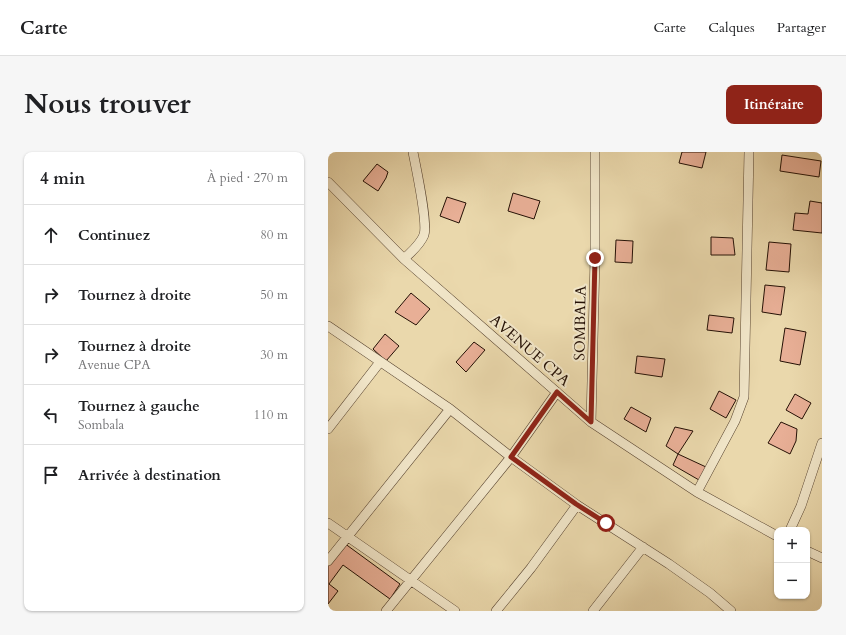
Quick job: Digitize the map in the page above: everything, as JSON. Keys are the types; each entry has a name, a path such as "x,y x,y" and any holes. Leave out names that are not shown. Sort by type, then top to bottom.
{"street":[{"path":"404,259 419,244 424,234 424,213 413,152"},
{"name":"SOMBALA","path":"591,422 595,258 595,152"},
{"path":"697,492 735,420 744,398 749,152"},
{"name":"AVENUE CPA","path":"328,183 404,259 591,422 697,492 774,534"},
{"path":"328,326 450,409 511,457 576,504 687,576 731,611"},
{"path":"328,429 380,362"},
{"path":"386,611 412,581 511,457 557,392"},
{"path":"328,560 450,409"},
{"path":"791,527 801,506 822,444"},
{"path":"496,611 531,568 576,504"},
{"path":"328,523 455,611"},
{"path":"593,611 643,547"},
{"path":"810,552 822,558"}],"building":[{"path":"682,152 706,152 702,168 679,163"},
{"path":"782,155 821,161 819,177 780,171"},
{"path":"377,164 388,172 378,191 363,181"},
{"path":"513,193 540,201 534,219 508,211"},
{"path":"447,197 466,203 459,223 440,216"},
{"path":"810,201 822,203 822,233 793,230 795,213 808,214"},
{"path":"711,237 733,238 735,255 711,255"},
{"path":"616,240 633,241 632,263 615,262"},
{"path":"769,242 791,244 789,272 766,270"},
{"path":"765,285 785,287 781,315 762,312"},
{"path":"411,293 430,309 416,325 395,312"},
{"path":"709,315 734,318 732,333 707,330"},
{"path":"785,328 806,332 800,365 780,361"},
{"path":"385,334 399,346 386,361 373,349"},
{"path":"474,342 485,350 466,372 456,362"},
{"path":"637,356 665,359 662,377 635,373"},
{"path":"719,391 736,400 726,418 710,409"},
{"path":"795,394 811,403 802,419 786,410"},
{"path":"631,407 651,418 646,432 624,419"},
{"path":"781,422 797,429 796,441 790,454 768,443"},
{"path":"675,427 693,431 678,454 666,446"},
{"path":"678,454 706,467 699,480 673,465"},
{"path":"344,543 400,584 390,599 343,565 329,584 338,591 328,604 328,564"}],"route":[{"path":"595,258 591,422 557,392 511,457 576,504 606,523"}]}
